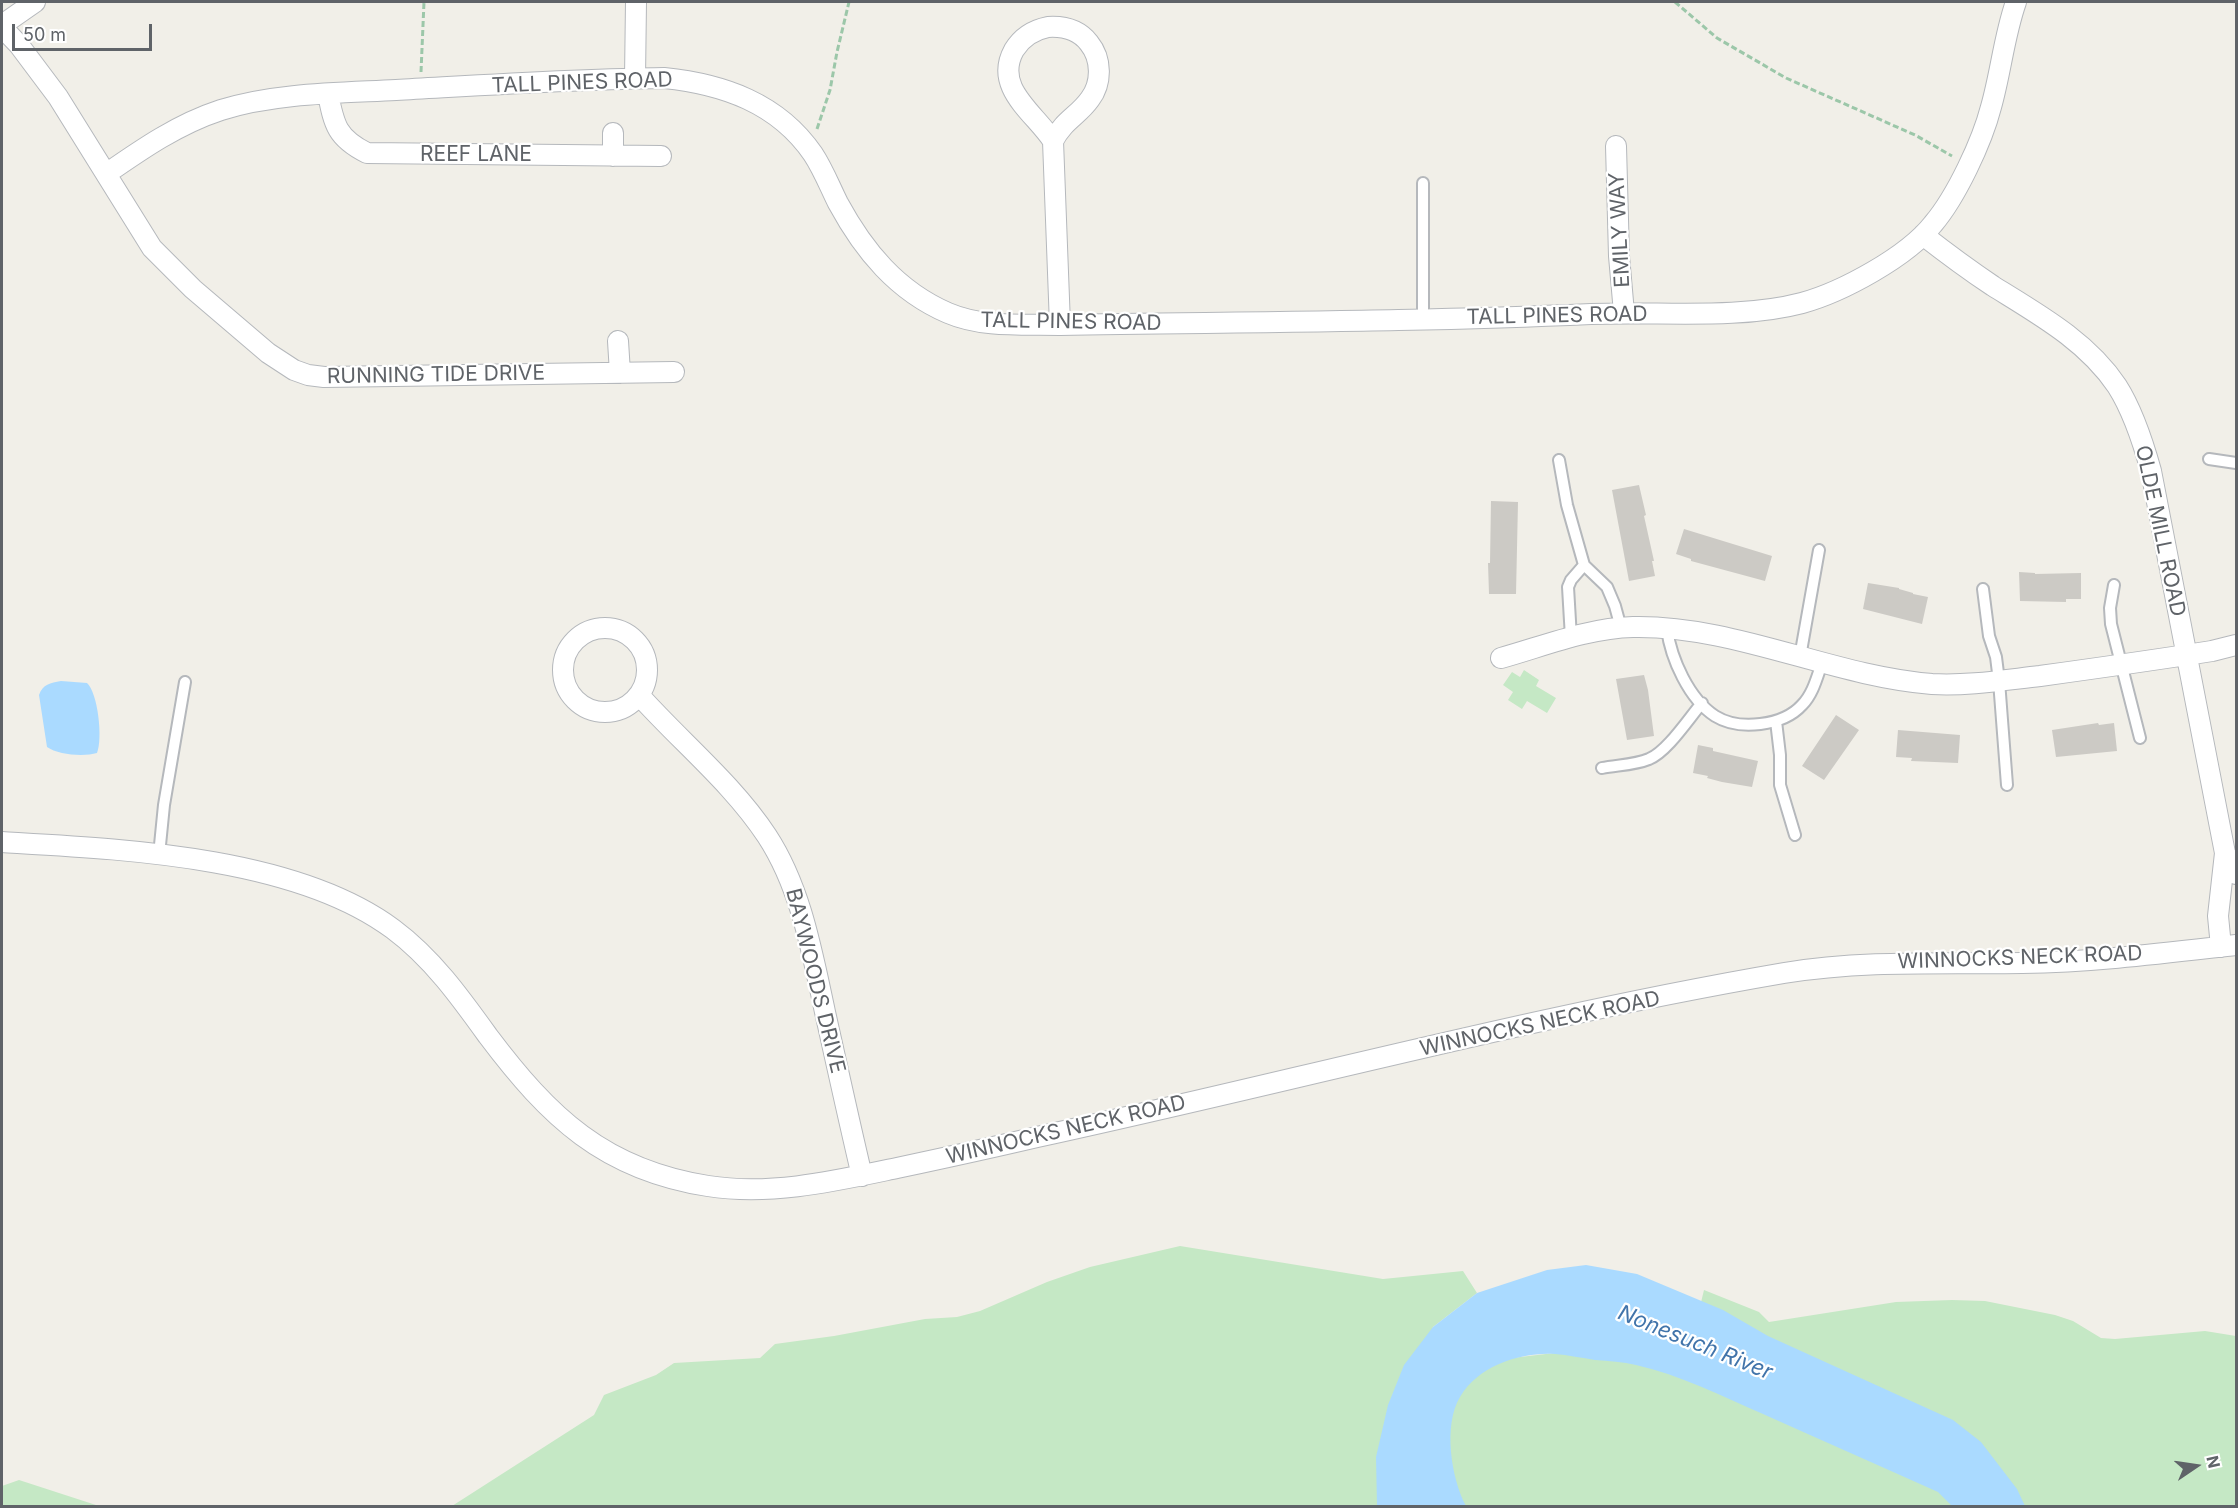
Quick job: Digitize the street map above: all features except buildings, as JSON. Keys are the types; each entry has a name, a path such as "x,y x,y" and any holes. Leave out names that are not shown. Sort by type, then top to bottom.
{"street":[{"path":"35,2 2,26 58,97 106,174"},
{"path":"635,78 636,2"},
{"name":"TALL PINES ROAD","path":"106,174 144,147 197,118 255,103 327,94 420,88 635,78 683,80 731,91 768,111 813,155 847,219 876,262 907,289 936,307 965,319 986,323 1060,325 1524,318 1624,313 1711,314 1778,308 1823,297 1863,278 1909,247 1923,235 1941,213 1967,165 1988,117 2005,37 2016,2"},
{"path":"1053,141 1016,96 1009,74 1013,52 1022,40 1033,31 1055,26 1070,29 1088,42 1096,54 1099,69 1098,84 1092,98 1063,124 1053,141 1060,325"},
{"name":"REEF LANE","path":"327,94 336,126 341,134 347,142 367,153 661,156"},
{"path":"613,133 613,156"},
{"name":"EMILY WAY","path":"1616,146 1619,256 1624,313"},
{"name":"RUNNING TIDE DRIVE","path":"106,174 141,232 167,265 255,343 294,370 308,375 324,377 674,372"},
{"name":"OLDE MILL ROAD","path":"1923,235 2065,333 2095,359 2116,385 2132,414 2151,471 2225,853 2236,874"},
{"path":"618,341 620,373"},
{"path":"598,628 613,628 632,637 642,648 647,661 647,675 639,695 629,705 616,711 594,711 582,705 571,694 564,675 564,660 574,641 598,628"},
{"path":"1500,658 1571,638 1621,628 1667,629 1735,640 1881,677 1947,685 1999,681 2187,655 2236,645"},
{"name":"BAYWOODS DRIVE","path":"639,695 744,805 768,837 788,875 798,901 817,974 862,1176"},
{"name":"WINNOCKS NECK ROAD","path":"2,842 159,855 233,867 280,878 347,902 385,924 421,954 443,977 540,1100 581,1136 627,1163 668,1179 722,1188 780,1188 815,1185 862,1176 1086,1127 1514,1028 1787,973 1845,965 1895,962 2023,963 2094,960 2229,946"},
{"name":"OLDE MILL ROAD","path":"2225,853 2218,901 2218,923 2229,946"}],"lane":[{"path":"1423,183 1423,319"},
{"path":"2210,459 2236,463"},
{"path":"1559,460 1570,518 1584,565 1606,587 1615,606 1621,628"},
{"path":"1800,657 1819,550"},
{"path":"1571,638 1568,587 1584,565"},
{"path":"2114,585 2110,615 2140,738"},
{"path":"1983,589 1989,636 1996,657 1999,681 2007,785"},
{"path":"1667,629 1669,644 1678,668 1701,703 1715,716 1728,721 1748,724 1776,721 1802,705 1814,686 1822,663"},
{"path":"159,855 164,805 185,682"},
{"path":"1602,768 1648,760 1655,756 1701,703"},
{"path":"1776,721 1780,754 1780,785 1795,835"}],"path":[{"path":"420,88 424,2"},
{"path":"804,144 820,124 830,90 849,2"},
{"path":"1675,2 1718,38 1786,78 1915,135 1967,165"}],"green space":[{"path":"1524,670 1539,680 1536,686 1556,698 1547,713 1527,701 1522,709 1508,700 1513,692 1503,685 1512,672 1520,677"},
{"path":"1180,1246 1383,1279 1463,1271 1477,1293 1433,1327 1386,1506 452,1506 594,1415 604,1395 656,1375 674,1363 760,1358 775,1344 834,1336 925,1319 957,1317 980,1311 1047,1282 1090,1267"},
{"path":"1704,1290 1759,1312 1769,1322 1896,1302 1952,1300 1985,1301 2055,1315 2073,1321 2101,1338 2115,1339 2205,1331 2236,1336 2236,1506 1460,1506 1452,1485 1448,1410 1478,1362 1588,1349 1683,1376"},
{"path":"19,1480 99,1506 2,1506 2,1486"}],"water":[{"path":"61,681 87,683 91,688 98,716 100,738 97,753 71,754 47,747 39,695 47,685"},
{"name":"Nonesuch River","path":"1586,1265 1637,1274 1723,1310 1768,1336 1953,1420 1981,1442 2017,1489 2025,1506 1952,1506 1938,1492 1685,1380 1631,1364 1542,1354 1514,1359 1489,1369 1468,1386 1460,1397 1455,1409 1450,1436 1456,1481 1466,1506 1377,1506 1376,1457 1388,1405 1404,1365 1433,1327 1477,1293 1547,1270"}]}
